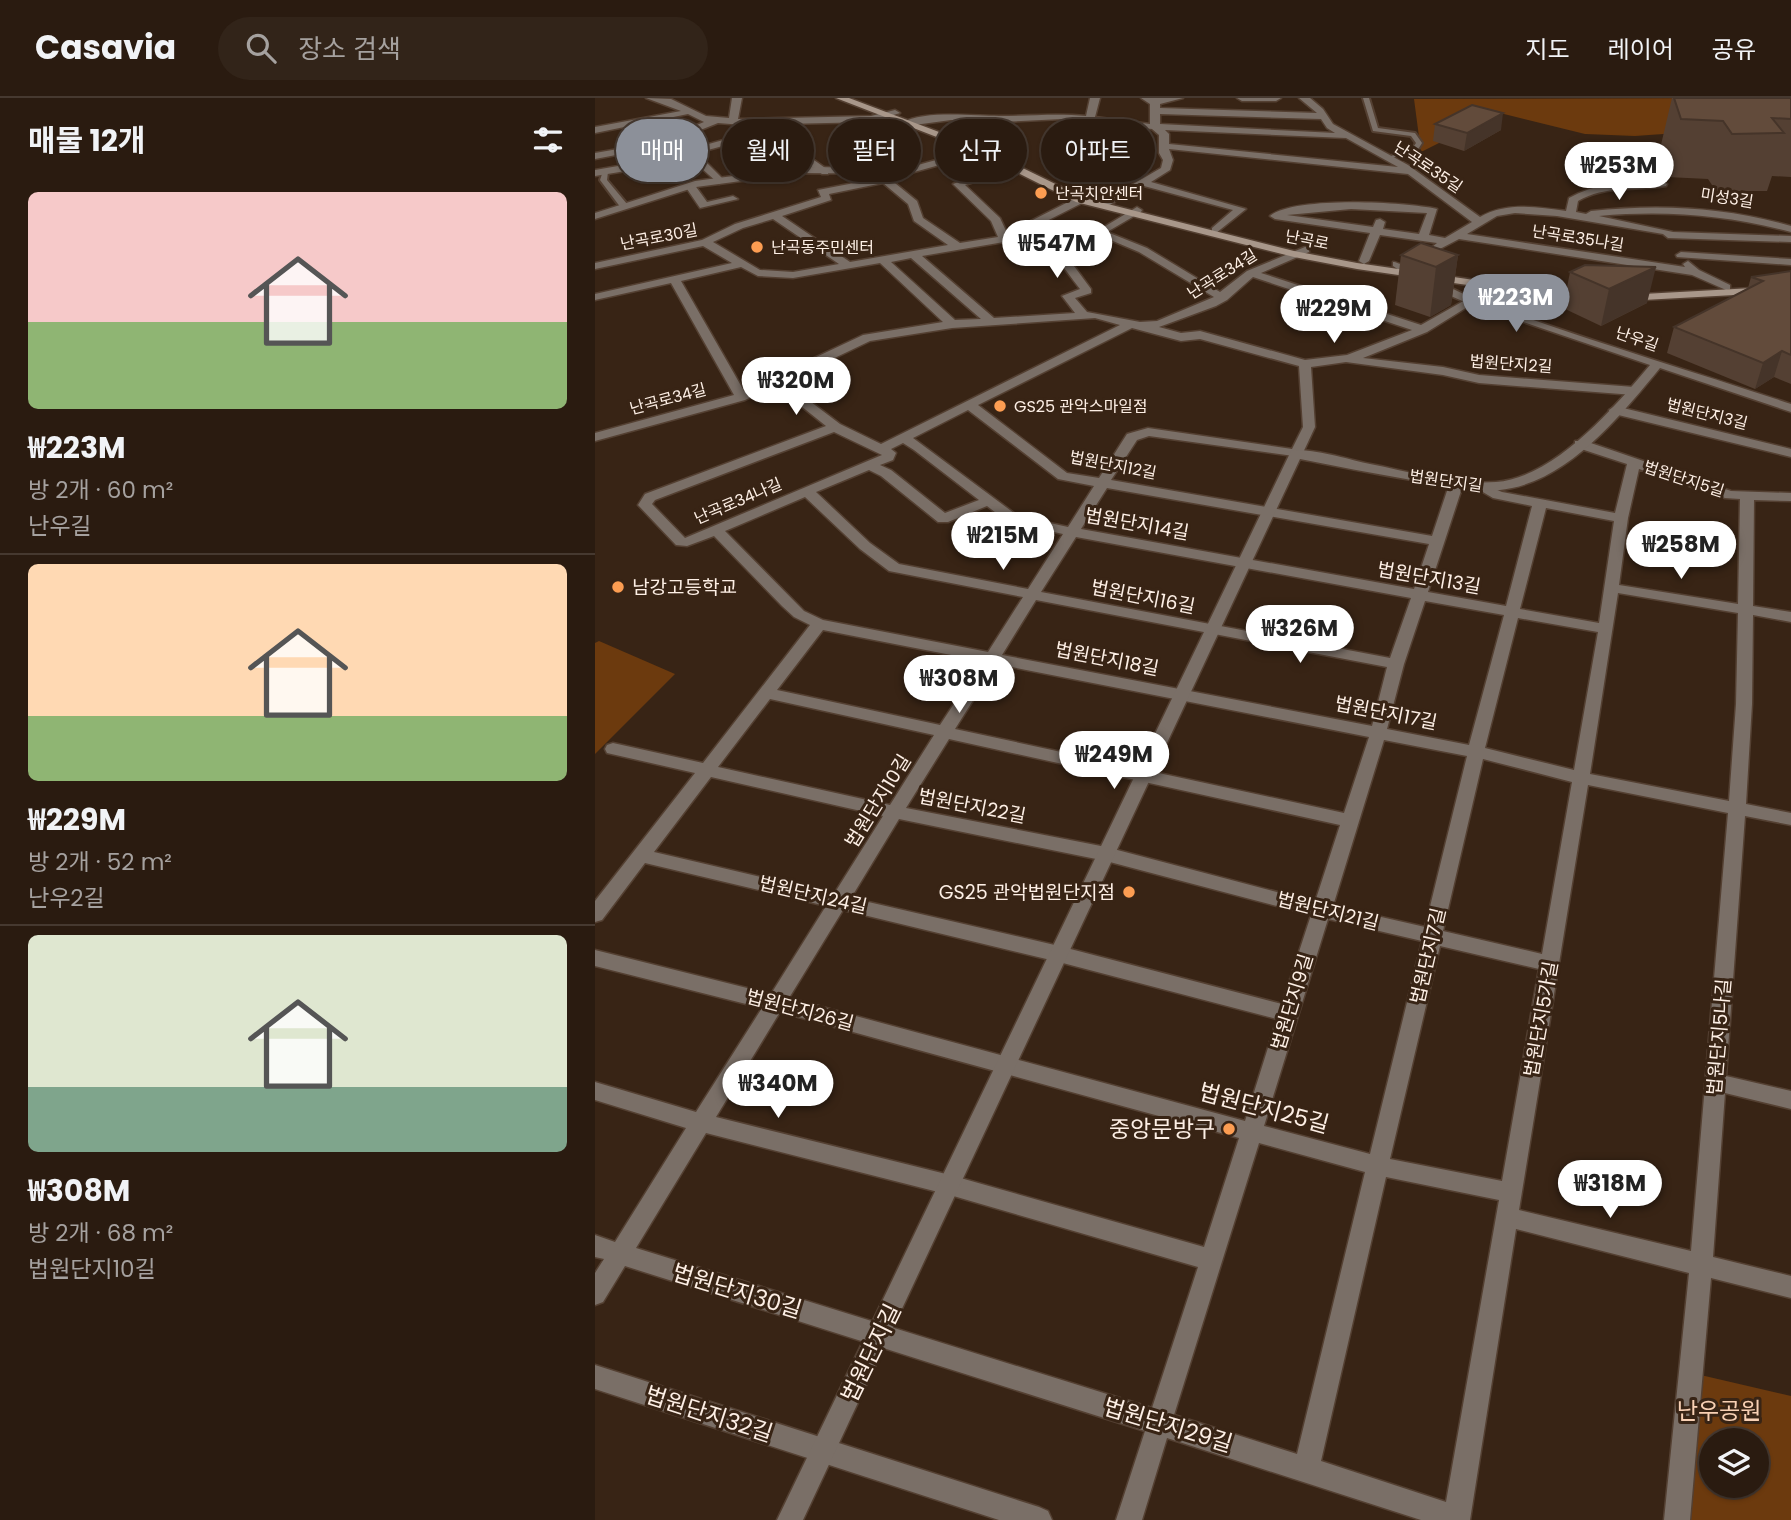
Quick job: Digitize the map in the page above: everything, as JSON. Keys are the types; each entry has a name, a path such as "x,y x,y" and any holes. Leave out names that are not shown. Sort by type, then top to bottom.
{"main road":[{"name":"난곡로","path":"841,98 904,119"},
{"name":"난곡로","path":"858,98 891,115"},
{"name":"난곡로","path":"1027,171 1083,199 1300,252 1410,274 1557,295 1632,299 1791,289"},
{"name":"난곡로","path":"1134,212 1300,252 1474,271 1594,288"},
{"path":"1617,290 1653,292 1791,284"}],"street":[{"path":"651,98 671,102 687,112 722,120"},
{"path":"733,119 737,98"},
{"path":"921,121 1062,116 1090,119 1095,98"},
{"path":"1151,104 1178,98"},
{"path":"1242,98 1276,98"},
{"name":"난곡로35길","path":"1304,98 1323,116 1330,127 1391,158 1479,222"},
{"path":"1151,104 1323,116"},
{"path":"773,119 780,110"},
{"path":"595,130 687,112"},
{"path":"814,121 891,115"},
{"path":"595,156 655,145 717,120"},
{"path":"1155,127 1344,136"},
{"path":"1103,204 1165,170 1168,160 1164,153 1164,134 1155,127"},
{"path":"1165,146 1412,172"},
{"path":"814,164 825,172"},
{"path":"708,170 719,181"},
{"path":"814,171 828,172"},
{"path":"595,216 690,186 722,181"},
{"path":"705,242 739,226 827,198 822,192 861,182"},
{"path":"891,182 913,203 918,219 958,247"},
{"path":"964,182 958,184 996,220 1004,239"},
{"path":"1145,183 1241,209 1216,230"},
{"path":"1571,216 1573,200 1581,195 1619,187 1662,184"},
{"path":"690,186 704,206 733,199"},
{"name":"난곡로30길","path":"595,266 705,242 741,264 771,276 793,275 1004,239 1083,199"},
{"path":"1364,261 1387,208"},
{"path":"1423,237 1433,211 1387,208 1296,209 1275,216 1445,241"},
{"name":"미성3길","path":"1571,216 1646,208 1689,208 1727,212 1791,229"},
{"name":"미성3길","path":"1479,222 1508,211 1571,216 1668,232 1668,235 1791,239"},
{"path":"1134,212 1099,233 1143,250 1223,298"},
{"path":"774,215 846,264"},
{"path":"1431,254 1445,241 1479,222"},
{"path":"1018,233 1041,238 1056,251 1059,259 1087,291 1068,296 1084,316"},
{"name":"난곡로35나길","path":"1456,235 1695,272"},
{"path":"1668,235 1695,272 1726,287"},
{"name":"난곡로34길","path":"595,437 741,397 867,338 952,324 1084,316 1103,316 1137,326 1196,313 1223,298 1251,273 1300,252"},
{"path":"913,254 991,321"},
{"path":"1681,256 1791,262"},
{"path":"881,258 952,324"},
{"path":"595,297 741,264"},
{"name":"난우길","path":"1397,264 1410,274 1471,301 1790,406"},
{"path":"1251,273 1423,330"},
{"path":"674,278 741,397"},
{"path":"881,449 1137,326 1181,337 1200,335 1305,364 1343,360 1423,330 1471,301"},
{"name":"법원단지2길","path":"1343,360 1443,371 1479,379 1635,391"},
{"path":"1296,454 1309,427 1305,364"},
{"name":"법원단지길","path":"790,1520 1296,454 1456,485 1483,488 1517,484 1534,478 1580,444 1635,391 1657,364"},
{"path":"787,374 809,391 804,397 805,403 835,427 889,453 888,457 870,465"},
{"name":"법원단지12길","path":"971,406 1063,476 1268,511"},
{"name":"법원단지3길","path":"1615,410 1791,453"},
{"name":"난곡로34나길","path":"835,427 650,497 645,505 681,542 870,465"},
{"name":"법원단지10길","path":"595,1294 1101,482 1132,437 1143,433 1296,454"},
{"name":"법원단지14길","path":"903,438 919,447 1013,519 1244,564"},
{"name":"법원단지5길","path":"1580,444 1730,495 1791,497"},
{"name":"법원단지5가길","path":"1456,1519 1613,588 1621,517 1634,463"},
{"path":"870,465 886,472 943,519 988,501"},
{"name":"법원단지9길","path":"1129,1520 1378,733 1396,664 1456,485"},
{"path":"1483,488 1498,495 1621,517"},
{"name":"법원단지16길","path":"807,491 865,546 894,568 1211,629"},
{"name":"법원단지5나길","path":"1677,1520 1701,1265 1737,809 1744,704 1747,496"},
{"name":"법원단지7길","path":"1306,1469 1476,752 1540,503"},
{"path":"1268,511 1438,541"},
{"name":"법원단지18길","path":"716,530 799,614 819,624 1182,695"},
{"name":"법원단지13길","path":"1244,564 1606,629"},
{"path":"1613,588 1791,617"},
{"path":"595,915 819,624"},
{"path":"1211,629 1396,664"},
{"path":"767,693 1349,821"},
{"name":"법원단지17길","path":"1182,695 1476,752 1581,778"},
{"name":"법원단지22길","path":"613,749 894,813 1106,854"},
{"path":"1581,778 1791,820"},
{"name":"법원단지21길","path":"1106,854 1320,910 1550,964"},
{"name":"법원단지24길","path":"641,855 1059,954"},
{"path":"1059,954 1289,1014"},
{"name":"법원단지26길","path":"595,958 776,1003 1005,1065"},
{"name":"법원단지25길","path":"1005,1065 1378,1166 1512,1193"},
{"path":"1716,1082 1791,1100"},
{"path":"595,1091 702,1123 950,1185 1212,1260"},
{"path":"1508,1217 1791,1287"},
{"name":"법원단지30길","path":"595,1246 880,1335"},
{"name":"법원단지29길","path":"880,1335 1456,1519"},
{"name":"법원단지32길","path":"595,1377 1039,1520"}],"lane":[{"path":"1366,98 1375,130 1413,134 1419,143 1415,150 1391,158"},
{"path":"600,172 603,180 624,206"}],"green space":[{"path":"1775,98 1706,131 1635,136 1585,134 1476,107 1453,136 1421,152 1414,99"},
{"path":"599,641 675,674 595,754 595,643"},
{"name":"난우공원","path":"1692,1373 1791,1396 1791,1520 1677,1520"}],"building":[{"path":"1674,98 1791,98 1791,119 1772,118 1784,133 1732,134 1723,121 1681,119"},
{"path":"1472,105 1503,113 1467,133 1435,124"},
{"path":"1421,243 1458,255 1436,267 1401,255"},
{"path":"1585,265 1656,267 1609,289 1570,272"},
{"path":"1791,271 1791,355 1782,351 1763,363 1674,327 1763,281 1751,277"}],"place":[{"name":"난곡치안센터","path":"1041,193"},
{"name":"난곡동주민센터","path":"757,247"},
{"name":"GS25 관악스마일점","path":"1000,406"},
{"name":"남강고등학교","path":"618,587"},
{"name":"GS25 관악법원단지점","path":"1129,892"},
{"name":"중앙문방구","path":"1229,1129"}]}
